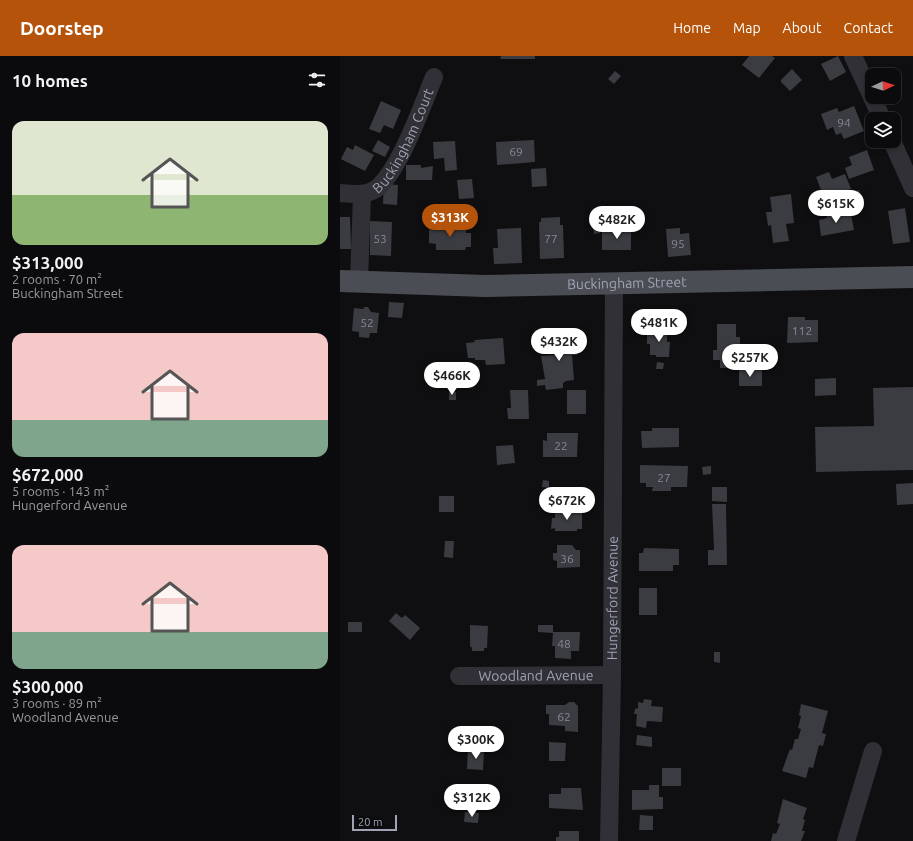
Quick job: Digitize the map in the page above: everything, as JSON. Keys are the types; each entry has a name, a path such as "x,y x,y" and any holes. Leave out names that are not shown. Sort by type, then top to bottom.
{"main road":[{"name":"Buckingham Street","path":"350,281 485,286 913,277"}],"street":[{"path":"854,56 865,81"},
{"name":"Buckingham Court","path":"340,193 362,194 375,189 389,174 408,139 434,77"},
{"path":"895,148 913,188"},
{"name":"Buckingham Court","path":"350,281 362,194"},
{"name":"Hungerford Avenue","path":"609,841 612,675 614,283"},
{"name":"Woodland Avenue","path":"459,676 612,675"},
{"path":"846,841 873,751"}],"building":[{"path":"501,56 535,56 535,59 500,59"},
{"path":"749,56 772,56 775,58 759,78 742,65"},
{"path":"838,56 846,72 830,81 821,64"},
{"path":"792,69 802,80 790,91 781,82 781,80"},
{"path":"615,71 621,76 614,84 608,79"},
{"path":"381,101 401,110 393,129 384,125 380,133 369,129"},
{"path":"854,106 864,131 844,139 841,133 836,135 833,127 827,130 821,114 837,108 839,112"},
{"path":"378,140 390,147 385,157 372,151"},
{"path":"534,140 535,162 497,165 496,142"},
{"path":"455,141 457,170 445,171 444,158 434,159 433,142"},
{"path":"355,145 374,155 365,171 341,159 347,147 353,150"},
{"path":"867,150 874,170 849,179 845,168 852,165 849,157"},
{"path":"406,165 421,165 421,168 433,166 432,180 406,180"},
{"path":"546,168 547,186 532,187 531,169"},
{"path":"829,172 832,179 845,174 851,189 837,194 835,190 823,195 816,177"},
{"path":"472,179 474,198 459,199 457,180"},
{"path":"384,184 398,185 397,205 383,204"},
{"path":"859,190 863,206 854,208 850,193"},
{"path":"791,194 794,223 786,224 789,241 773,243 771,225 768,226 766,212 772,212 770,197"},
{"path":"905,208 910,242 893,244 888,211"},
{"path":"841,211 842,215 851,214 854,230 821,236 819,220 827,218 827,213"},
{"path":"340,217 350,217 351,249 340,249"},
{"path":"560,217 560,225 563,225 564,258 540,259 539,222 541,222 541,218"},
{"path":"370,221 392,222 391,256 370,255"},
{"path":"593,222 599,222 600,233 594,234"},
{"path":"429,227 466,227 466,233 471,233 471,247 466,247 465,250 436,250 436,244 429,243"},
{"path":"521,228 522,263 494,264 493,248 498,248 497,229"},
{"path":"680,228 680,234 689,233 691,255 668,257 666,229"},
{"path":"631,230 631,250 602,250 602,231"},
{"path":"389,302 404,303 402,318 388,317"},
{"path":"364,307 368,307 371,312 379,313 377,333 370,333 369,338 359,337 359,332 352,331 354,308 364,309"},
{"path":"788,317 805,317 805,320 818,320 818,342 787,343"},
{"path":"717,324 736,324 736,337 740,337 740,361 733,361 733,368 720,368 720,360 713,360 713,350 717,350"},
{"path":"647,330 667,330 667,342 670,342 669,357 656,357 656,355 650,355 650,344 647,344"},
{"path":"571,331 572,344 576,343 577,355 572,355 574,380 563,383 563,388 546,390 545,385 537,386 537,380 545,379 541,356 554,355 552,333"},
{"path":"503,338 505,364 486,365 485,360 468,358 466,343 475,342 474,340"},
{"path":"657,362 664,363 663,369 656,369"},
{"path":"739,370 762,370 762,386 739,386"},
{"path":"836,378 836,395 815,396 815,379"},
{"path":"913,387 913,470 816,472 815,427 874,426 873,388"},
{"path":"510,390 528,390 529,419 508,419 507,408 511,408"},
{"path":"567,390 586,390 586,414 567,414"},
{"path":"449,392 456,392 456,400 449,400"},
{"path":"652,428 679,428 679,447 642,448 641,431 652,431"},
{"path":"547,433 578,433 577,457 543,457 543,440 547,441"},
{"path":"513,445 515,463 497,465 496,446"},
{"path":"640,465 688,466 687,487 671,487 671,491 652,491 653,487 646,487 646,483 640,483"},
{"path":"711,466 711,474 703,475 702,467"},
{"path":"543,480 549,481 549,488 542,487"},
{"path":"913,483 913,504 897,505 896,484"},
{"path":"712,487 727,487 727,502 712,501"},
{"path":"439,496 454,496 454,512 439,512"},
{"path":"712,504 726,504 727,565 708,565 708,550 714,550"},
{"path":"555,510 578,510 578,512 582,512 582,529 577,529 577,531 555,531 555,528 551,529 552,518 555,518"},
{"path":"445,541 454,541 453,558 444,557"},
{"path":"557,545 572,545 576,550 580,550 580,567 557,568 557,561 553,560 553,553 557,553"},
{"path":"644,548 679,549 679,565 673,565 673,571 639,571 639,553 643,553"},
{"path":"639,588 657,588 657,615 639,615"},
{"path":"396,613 402,618 405,615 420,628 410,640 389,621"},
{"path":"348,622 362,622 362,632 348,632"},
{"path":"470,625 488,626 487,648 484,648 484,651 472,651 470,646"},
{"path":"538,625 553,625 553,632 580,632 579,651 571,651 571,659 555,658 555,646 552,646 553,633 538,632"},
{"path":"714,652 720,652 720,663 714,662"},
{"path":"644,699 652,700 651,706 663,707 662,722 647,721 646,728 636,726 637,714 634,714 635,709 638,708 638,702 643,703"},
{"path":"569,702 574,702 578,706 578,732 565,731 565,726 549,725 549,714 546,714 546,705 565,705"},
{"path":"801,704 828,711 822,733 826,734 823,746 819,745 813,768 809,767 806,778 782,771 790,749 792,750 795,739 798,739 801,729 798,728 801,716 799,715"},
{"path":"637,735 652,737 652,747 636,745"},
{"path":"549,742 566,743 565,761 549,761"},
{"path":"468,750 484,751 483,770 467,769"},
{"path":"662,768 681,768 681,786 662,786"},
{"path":"649,785 659,785 659,797 663,797 663,809 632,810 632,790 649,790"},
{"path":"561,788 581,788 583,810 549,808 549,794 561,794"},
{"path":"783,799 807,808 803,819 805,820 802,831 805,831 801,841 771,841 773,833 776,834 780,824 777,823"},
{"path":"463,800 477,801 476,810 462,810"},
{"path":"465,812 479,813 478,823 464,822"},
{"path":"640,815 653,816 653,830 639,830"},
{"path":"559,831 579,831 579,841 556,841 556,837 559,837"}]}
